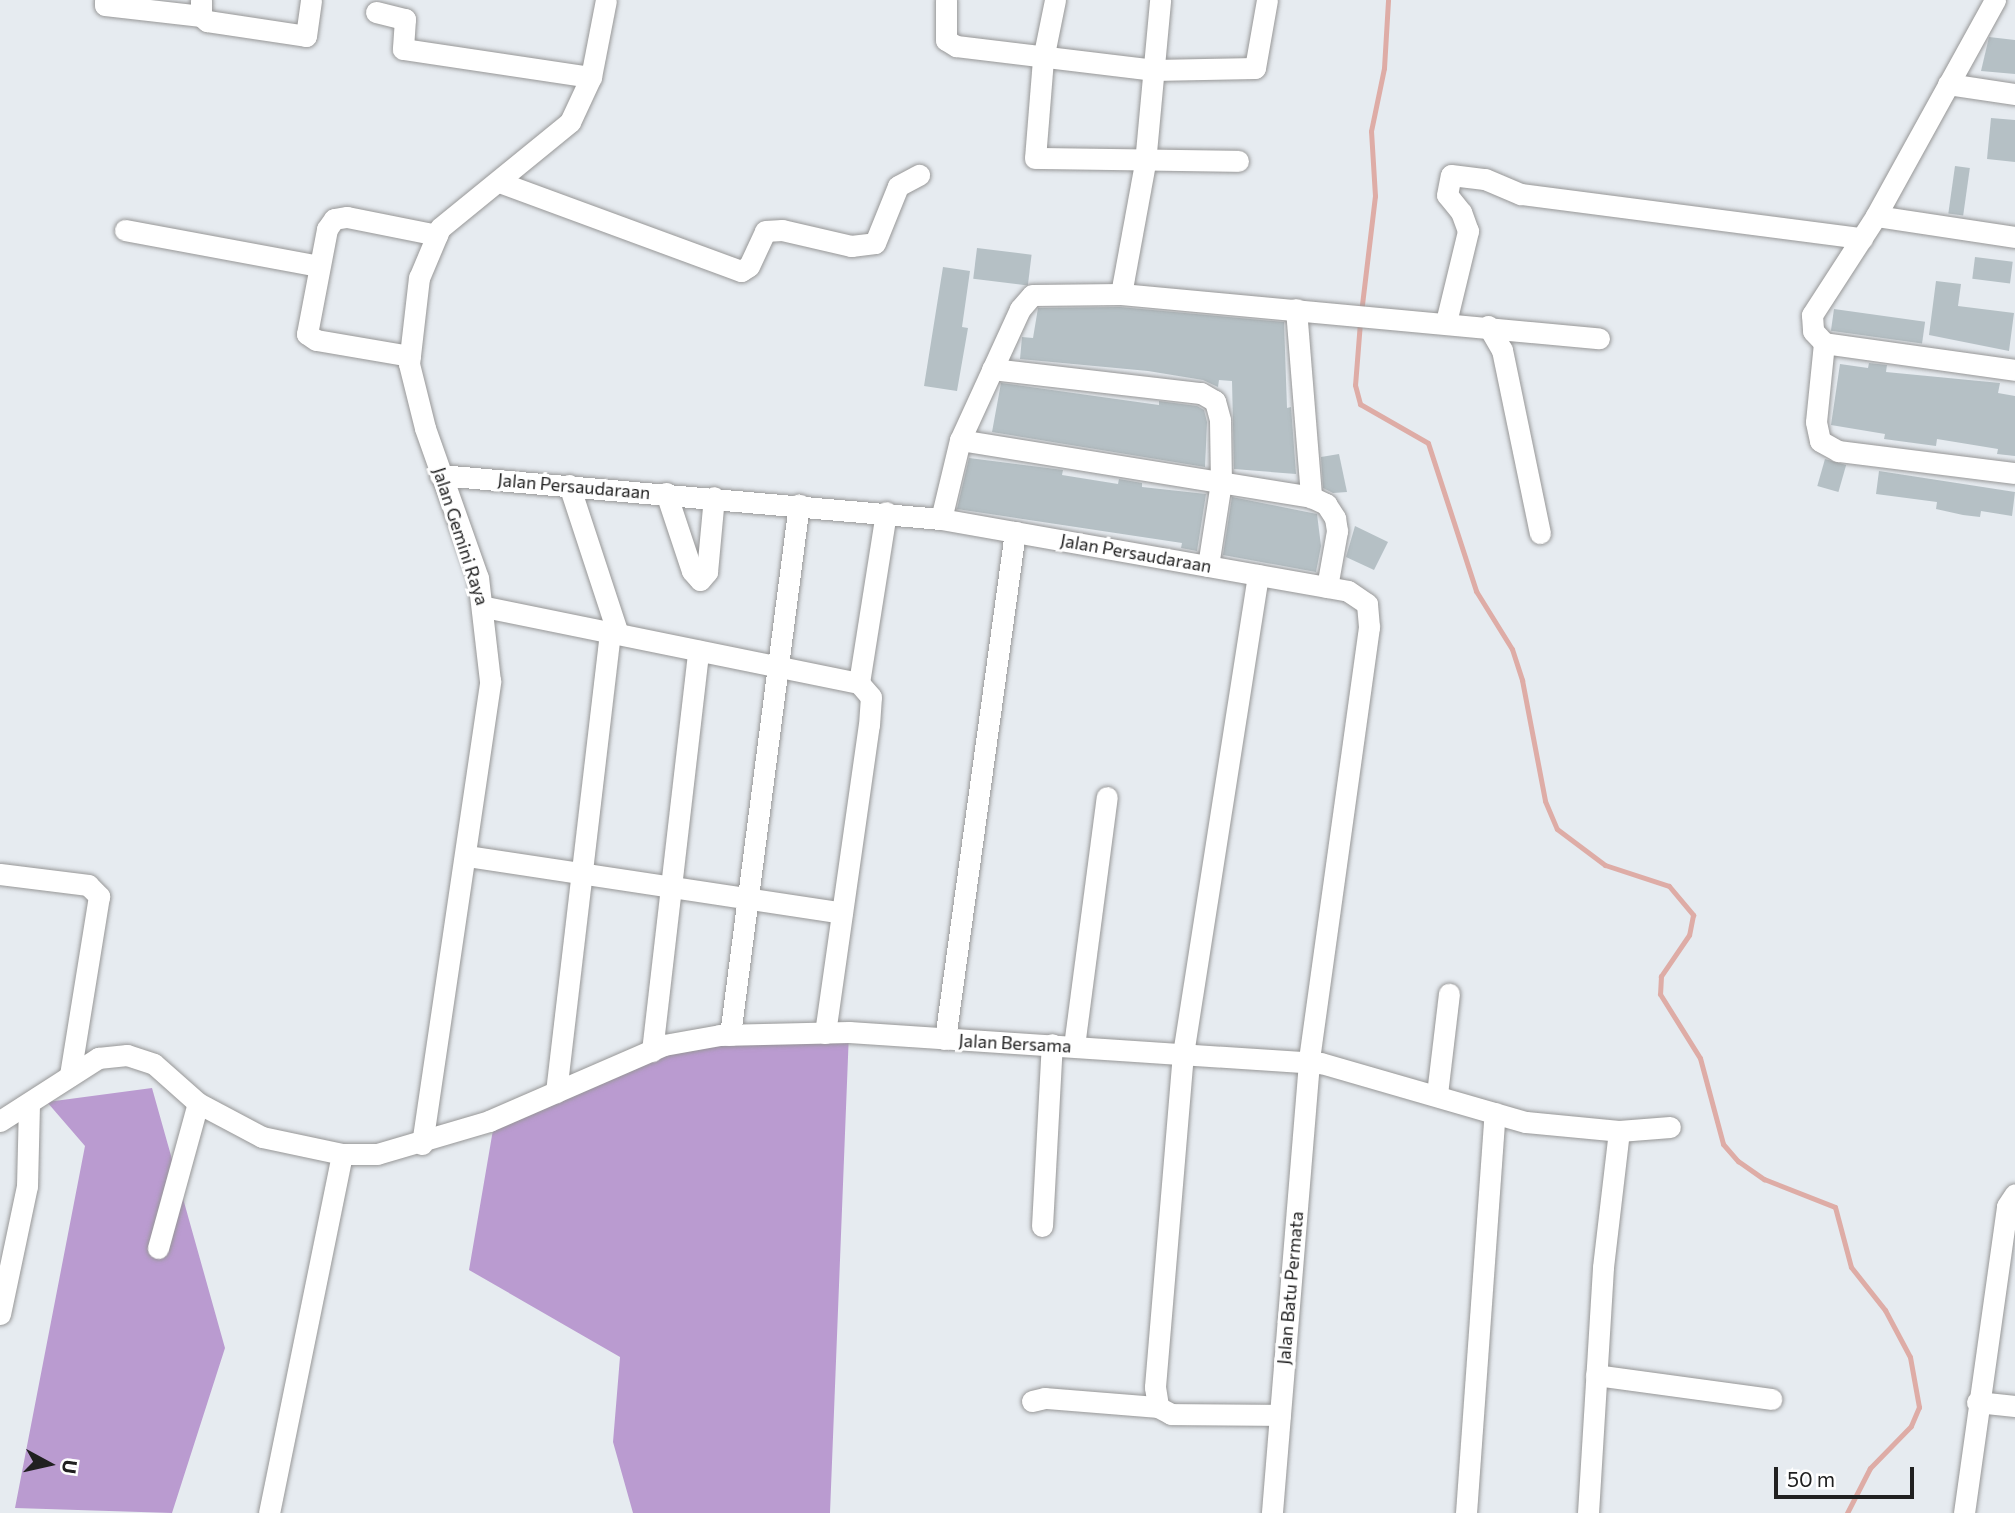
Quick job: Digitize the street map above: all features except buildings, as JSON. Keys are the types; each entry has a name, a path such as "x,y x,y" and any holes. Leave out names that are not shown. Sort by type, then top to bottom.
{"street":[{"path":"105,0 105,5 201,8 207,21 306,36 311,0"},
{"name":"Jalan Gemini Raya","path":"422,1144 467,856 490,681 485,607 440,475 410,356 419,278 440,228 570,122 591,77 606,0"},
{"path":"946,0 946,40 956,46 1043,59 1153,70 1255,68 1267,0"},
{"path":"1055,0 1043,59 1035,158 1145,163 1238,161"},
{"path":"1121,294 1145,163 1160,0"},
{"path":"1995,0 1876,216 1812,315 1813,331 1824,343 2015,370"},
{"path":"376,12 405,19 403,49 591,77"},
{"path":"1948,84 2015,94"},
{"path":"499,182 741,271 749,266 765,231 782,230 851,246 875,243 898,186 919,175"},
{"path":"1446,322 1468,231 1461,212 1447,195 1451,175 1485,179 1521,194 1862,238"},
{"path":"1876,216 2015,237"},
{"path":"410,356 311,338 307,324 319,266 329,223 340,217 437,236"},
{"path":"125,230 319,266"},
{"path":"942,519 960,440 1020,309 1032,295 1121,294 1599,338"},
{"path":"1296,309 1311,497"},
{"path":"1488,326 1502,350 1540,533"},
{"path":"1824,343 1816,422 1817,433 1827,446 2015,473"},
{"path":"992,369 1201,393 1215,401 1220,420 1221,482 1208,566"},
{"path":"960,440 1311,497 1326,504 1335,518 1337,531 1327,587"},
{"name":"Jalan Persaudaraan","path":"440,475 799,504 942,519 1348,591 1367,604 1369,627 1309,1062"},
{"path":"556,1092 614,633 569,485"},
{"path":"666,493 692,571 700,580 707,572 714,497"},
{"path":"730,1035 775,666 799,504"},
{"path":"825,1033 871,702 859,684 886,512"},
{"path":"945,1039 1015,532"},
{"path":"1158,1407 1155,1387 1183,1053 1258,575"},
{"path":"485,607 859,684"},
{"path":"652,1051 698,651"},
{"path":"1074,1046 1107,797"},
{"path":"467,856 842,913"},
{"path":"0,874 88,885 99,896 70,1076"},
{"path":"1437,1094 1449,993"},
{"name":"Jalan Bersama","path":"0,1121 70,1076 111,1055 141,1057 198,1103 262,1137 342,1154 377,1154 422,1144 652,1051 730,1035 825,1033 1052,1044 1309,1062 1437,1094 1525,1122 1619,1131 1670,1128"},
{"path":"1042,1226 1052,1044"},
{"name":"Jalan Batu Permata","path":"1272,1513 1309,1062"},
{"path":"0,1314 27,1186 29,1103"},
{"path":"158,1248 198,1103"},
{"path":"1466,1513 1494,1113"},
{"path":"1588,1513 1596,1375 1619,1131"},
{"path":"269,1513 342,1154"},
{"path":"1964,1513 2007,1206 2015,1194"},
{"path":"1596,1375 1771,1399"},
{"path":"1032,1401 1045,1398 1158,1407 1171,1414 1280,1415"},
{"path":"1978,1402 2015,1406"}],"shaded area":[{"path":"849,1032 830,1513 633,1513 613,1442 620,1357 469,1270 495,1118 664,1045"},
{"path":"152,1088 225,1348 172,1513 15,1508 85,1146 47,1102"}],"waterway":[{"path":"1361,313 1375,196 1371,131 1384,68 1388,0"},
{"path":"1360,322 1355,385 1360,404 1428,443 1476,591 1512,649 1522,680 1545,801 1557,829 1605,865 1669,886 1693,915 1689,935 1661,976 1660,994 1700,1058 1723,1144 1738,1161 1764,1179 1835,1207 1851,1267 1885,1310 1910,1357 1919,1407 1911,1426 1870,1468 1847,1513"}]}
